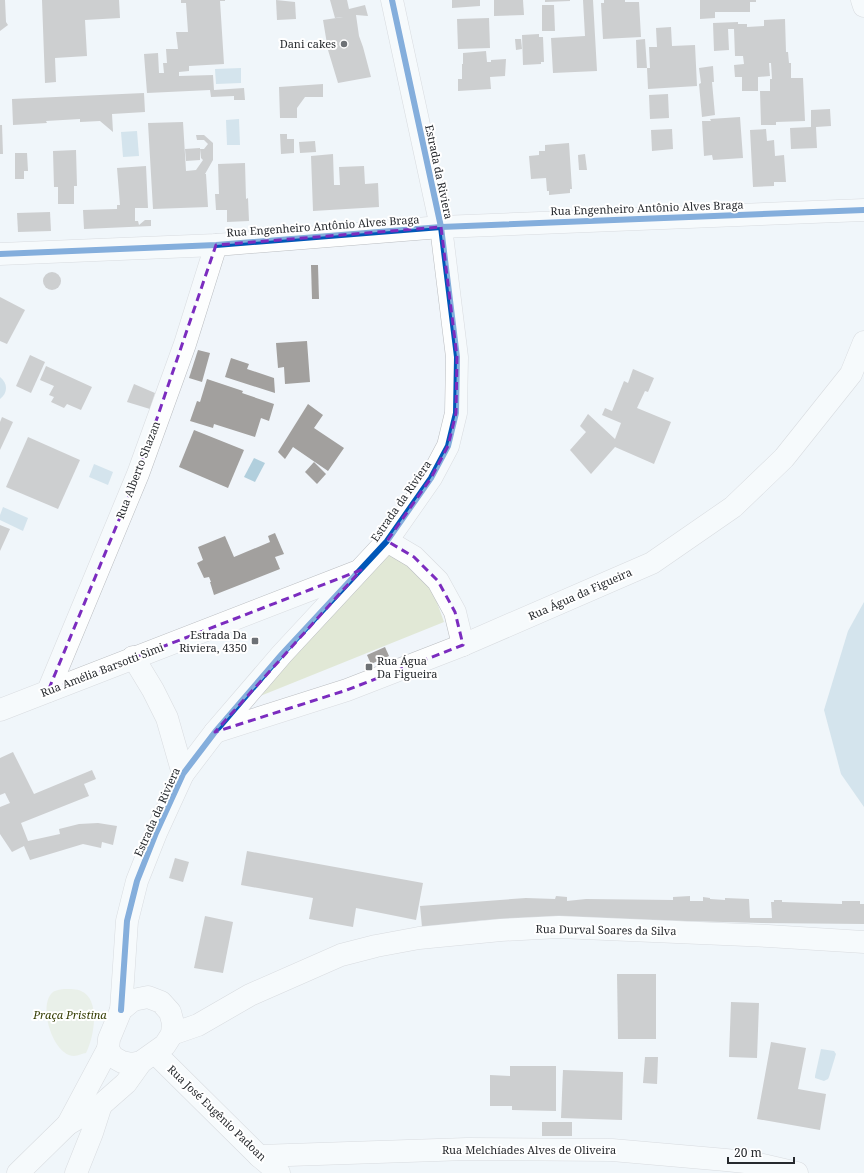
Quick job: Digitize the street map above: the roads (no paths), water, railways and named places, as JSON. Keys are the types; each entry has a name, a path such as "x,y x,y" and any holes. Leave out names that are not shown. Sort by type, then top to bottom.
{"street":[{"name":"Estrada da Riviera","path":"121,1010 128,921 137,881 156,833 183,774 215,732 282,654 387,541 431,478 448,446 456,413 457,357 441,227 392,0"},
{"path":"862,0 864,6"},
{"name":"Rua Engenheiro Antônio Alves Braga","path":"0,254 216,245 441,227 864,210"},
{"name":"Rua Alberto Shazan","path":"48,691 138,474 185,344 216,245"},
{"name":"Rua Água da Figueira","path":"215,732 347,690 463,645 652,563 733,507 784,458 850,374 864,342"},
{"path":"387,541 414,557 438,581 455,612 463,645"},
{"name":"Rua Amélia Barsotti Simi","path":"0,710 361,570"},
{"name":"Estrada da Riviera","path":"134,657 167,718 183,774"},
{"name":"Rua Durval Soares da Silva","path":"172,1034 198,1025 250,995 342,955 376,946 419,938 501,930 559,927 768,936 864,942"},
{"path":"125,956 148,997"},
{"path":"18,1173 68,1124 101,1105 126,1083 148,1058 165,1045 172,1034 173,1023 170,1012 161,1002 148,997 133,1000 121,1010 109,1039 108,1049 68,1124"},
{"path":"170,1012 218,1013"},
{"path":"108,1049 113,1057 122,1062 132,1064 148,1058"},
{"name":"Rua José Eugênio Padoan","path":"148,1058 279,1173"},
{"path":"76,1173 92,1133 101,1105"},
{"name":"Rua Melchíades Alves de Oliveira","path":"259,1156 467,1149 612,1150 754,1163 797,1173"}],"water":[{"path":"241,68 241,83 216,84 215,69"},
{"path":"239,119 240,145 227,145 226,120"},
{"path":"137,131 139,156 123,157 121,132"},
{"path":"0,377 6,385 6,391 0,399"},
{"path":"254,458 265,463 255,482 244,477"},
{"path":"94,464 113,472 108,485 89,477"},
{"path":"3,507 28,518 23,531 0,520"},
{"path":"864,602 864,807 841,774 824,710 848,631"},
{"path":"821,1049 834,1051 836,1054 829,1077 824,1081 815,1078"}],"place":[{"name":"Dani cakes","path":"344,44"},
{"name":"Estrada Da Riviera, 4350","path":"255,641"},
{"name":"Rua Água Da Figueira","path":"369,667"}],"park label":[{"name":"Praça Pristina","path":"70,1015"}]}
